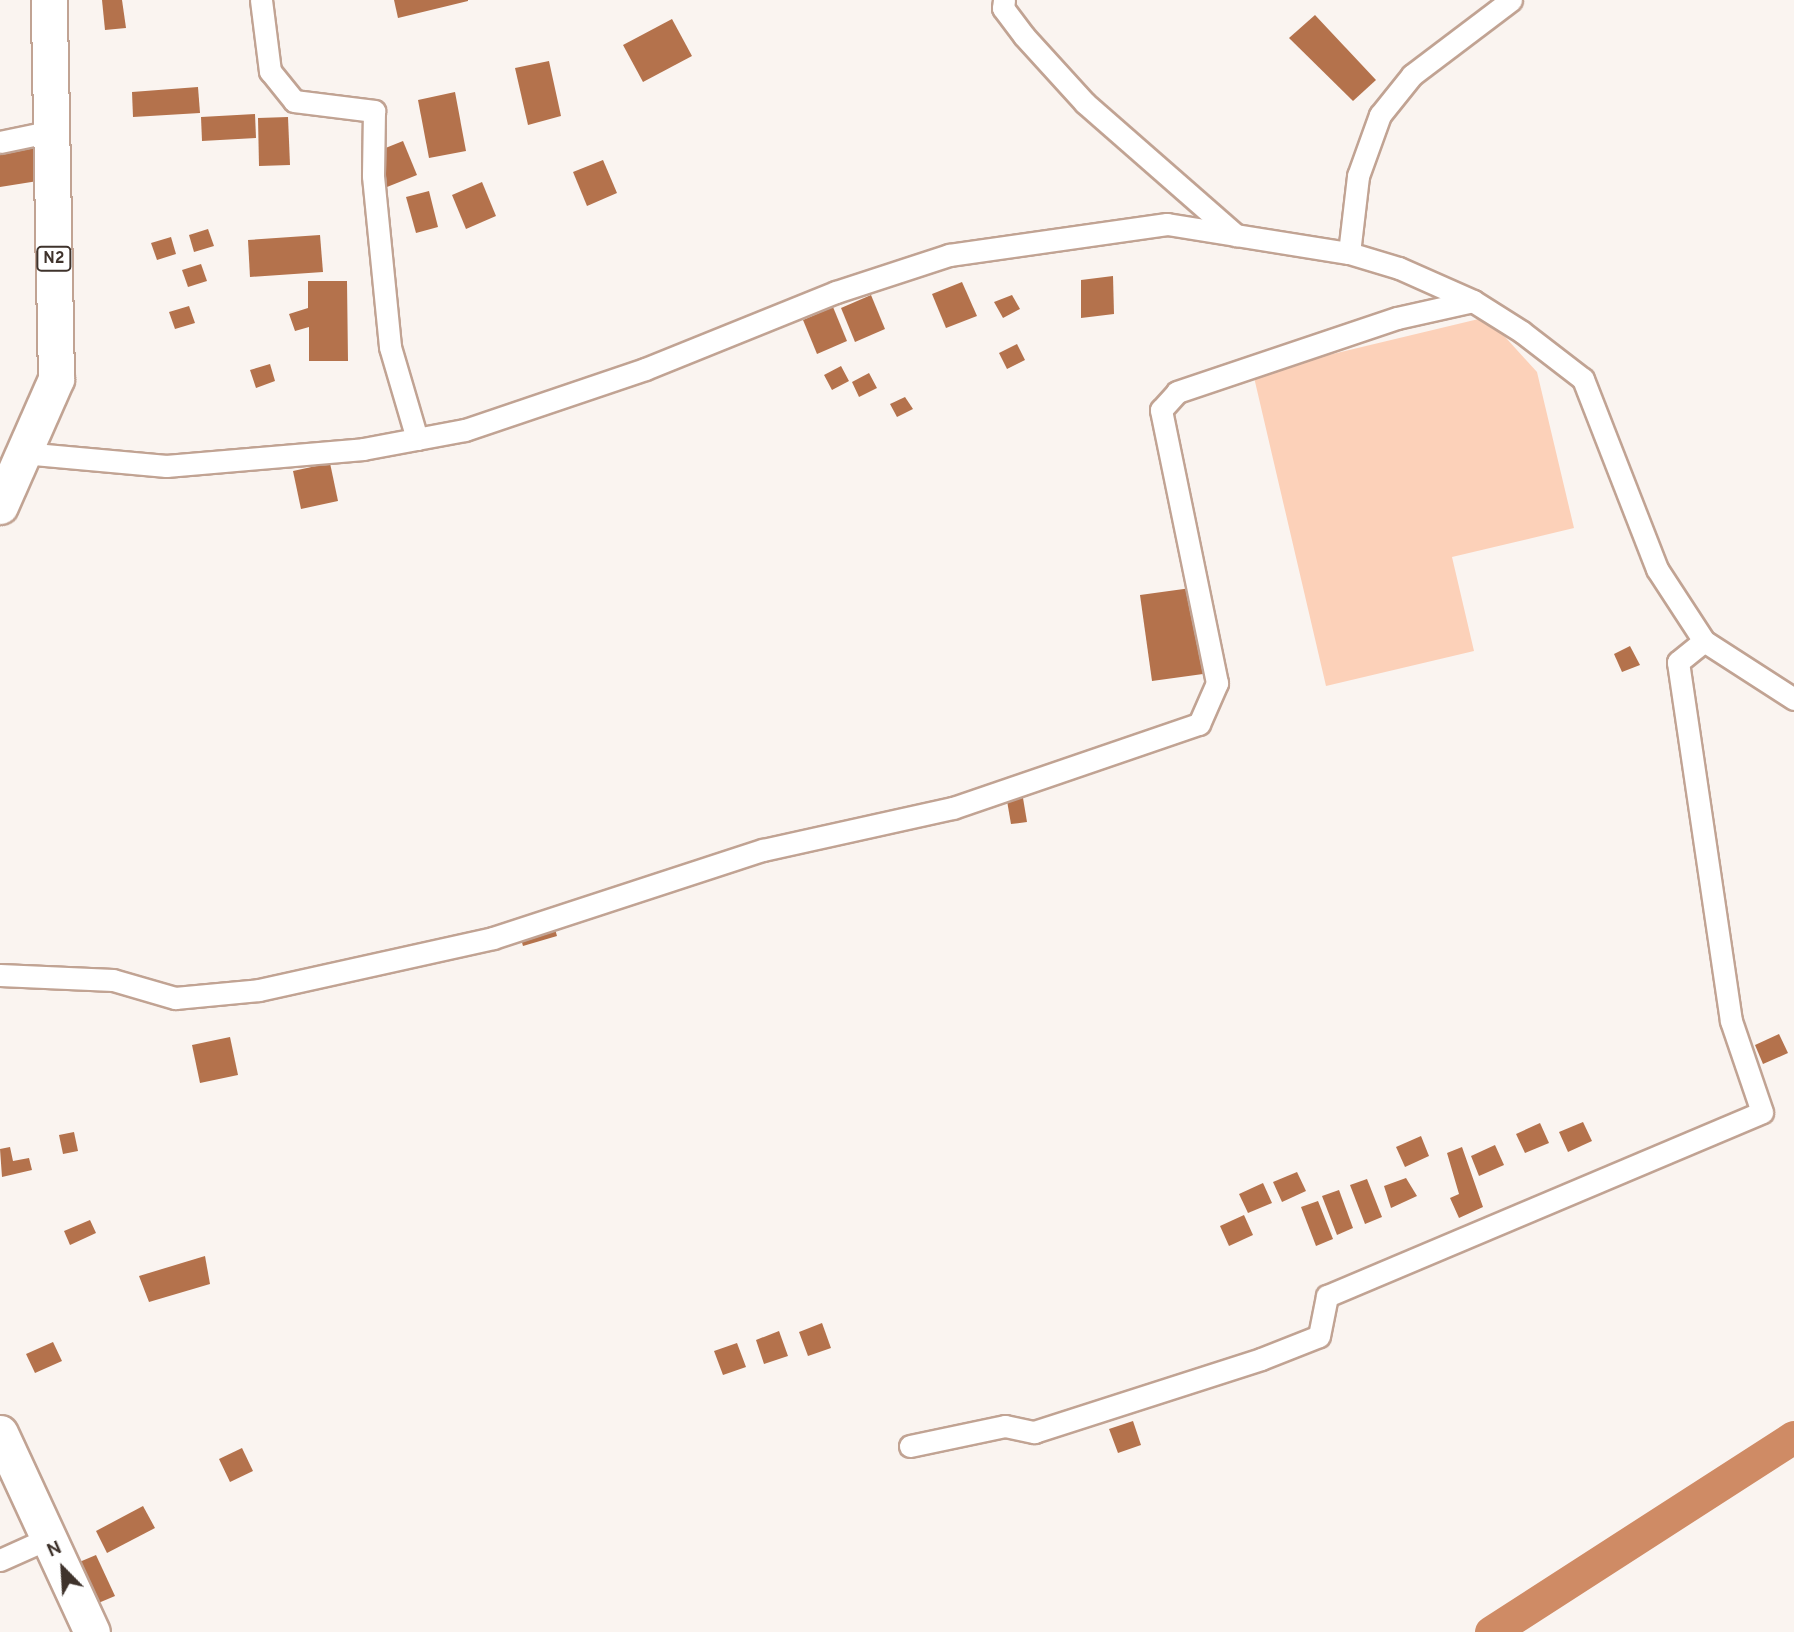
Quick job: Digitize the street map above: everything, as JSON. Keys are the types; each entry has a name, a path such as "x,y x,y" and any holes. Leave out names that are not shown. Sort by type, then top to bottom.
{"highway":[{"name":"N2","path":"0,506 56,379 49,0"},
{"path":"0,1433 92,1632"}],"street":[{"path":"261,0 270,71 294,101 374,111 373,176 390,346 417,439"},
{"path":"1004,0 1003,8 1024,36 1085,103 1237,235"},
{"path":"1349,253 1359,176 1380,115 1412,75 1511,0"},
{"path":"0,142 51,131"},
{"path":"23,453 166,466 363,449 465,430 645,369 836,292 949,255 1167,224 1349,253 1399,268 1473,302 1522,332 1583,379 1657,569 1704,641 1794,699"},
{"path":"0,975 113,980 175,998 259,990 493,938 763,850 953,807 1199,724 1217,683 1160,410 1177,392 1397,318 1473,302"},
{"path":"910,1446 1005,1426 1034,1432 1261,1359 1319,1336 1327,1296 1762,1112 1731,1021 1678,662 1704,641"},
{"path":"0,1560 47,1539"}],"shaded area":[{"path":"1487,317 1537,372 1574,528 1452,557 1474,651 1326,686 1253,373"}],"building":[{"path":"102,0 122,0 126,28 105,30"},
{"path":"394,0 468,0 468,1 398,18"},
{"path":"1315,15 1376,80 1353,101 1289,38"},
{"path":"672,19 692,56 643,82 623,45"},
{"path":"549,61 561,116 528,125 515,68"},
{"path":"198,87 200,113 133,117 132,92"},
{"path":"455,92 466,151 429,158 418,100"},
{"path":"255,114 256,138 202,141 201,117"},
{"path":"288,117 290,165 259,166 258,118"},
{"path":"37,141 44,180 0,187 0,148"},
{"path":"403,141 417,175 387,187 373,153"},
{"path":"603,160 617,193 587,206 573,172"},
{"path":"482,182 496,216 466,229 452,195"},
{"path":"429,191 438,227 416,233 406,197"},
{"path":"208,229 214,246 194,252 189,235"},
{"path":"320,235 323,272 250,277 248,240"},
{"path":"171,237 176,254 157,260 151,243"},
{"path":"201,264 207,281 188,287 182,270"},
{"path":"1113,276 1114,314 1081,318 1081,280"},
{"path":"308,281 347,281 348,361 309,361 309,327 295,331 289,314 308,308"},
{"path":"962,282 977,316 946,328 932,294"},
{"path":"871,295 885,329 855,342 841,308"},
{"path":"1012,295 1020,309 1003,318 994,302"},
{"path":"189,306 195,323 175,329 169,312"},
{"path":"833,307 847,341 817,354 803,320"},
{"path":"1017,344 1025,360 1007,369 999,353"},
{"path":"270,364 275,381 256,388 250,370"},
{"path":"841,366 849,381 832,390 824,375"},
{"path":"869,373 877,388 859,397 852,382"},
{"path":"905,397 913,409 897,417 890,404"},
{"path":"330,463 338,501 301,509 293,471"},
{"path":"1191,588 1203,674 1152,681 1140,595"},
{"path":"1630,646 1640,665 1622,672 1614,654"},
{"path":"1022,792 1027,822 1011,824 1006,795"},
{"path":"553,922 557,936 523,946 519,932"},
{"path":"1779,1034 1788,1053 1763,1064 1755,1045"},
{"path":"230,1037 238,1075 200,1083 192,1045"},
{"path":"1583,1122 1592,1141 1568,1152 1559,1132"},
{"path":"1540,1123 1549,1143 1525,1153 1516,1134"},
{"path":"74,1132 78,1151 63,1154 59,1135"},
{"path":"1421,1136 1429,1156 1405,1167 1396,1147"},
{"path":"1495,1145 1504,1165 1479,1176 1471,1156"},
{"path":"10,1147 13,1161 29,1158 32,1170 2,1177 0,1149"},
{"path":"1462,1147 1483,1207 1459,1218 1450,1198 1459,1194 1447,1153"},
{"path":"1297,1172 1306,1191 1282,1202 1273,1182"},
{"path":"1406,1178 1417,1196 1391,1208 1384,1186"},
{"path":"1367,1179 1382,1217 1365,1224 1350,1185"},
{"path":"1263,1183 1272,1203 1248,1213 1239,1194"},
{"path":"1339,1190 1353,1228 1337,1235 1322,1196"},
{"path":"1318,1201 1333,1239 1316,1246 1301,1207"},
{"path":"1244,1215 1253,1235 1229,1246 1220,1226"},
{"path":"90,1220 96,1233 70,1245 64,1231"},
{"path":"205,1256 210,1284 149,1302 139,1276"},
{"path":"822,1323 831,1348 808,1356 799,1332"},
{"path":"779,1331 788,1356 764,1364 756,1340"},
{"path":"53,1342 62,1361 35,1373 26,1354"},
{"path":"737,1343 746,1367 723,1375 714,1351"},
{"path":"1133,1421 1141,1445 1118,1453 1109,1429"},
{"path":"242,1448 253,1471 230,1482 219,1459"},
{"path":"143,1506 155,1528 107,1553 96,1531"},
{"path":"96,1555 115,1596 96,1604 77,1563"}],"waterway":[{"path":"1491,1632 1794,1437"}]}
